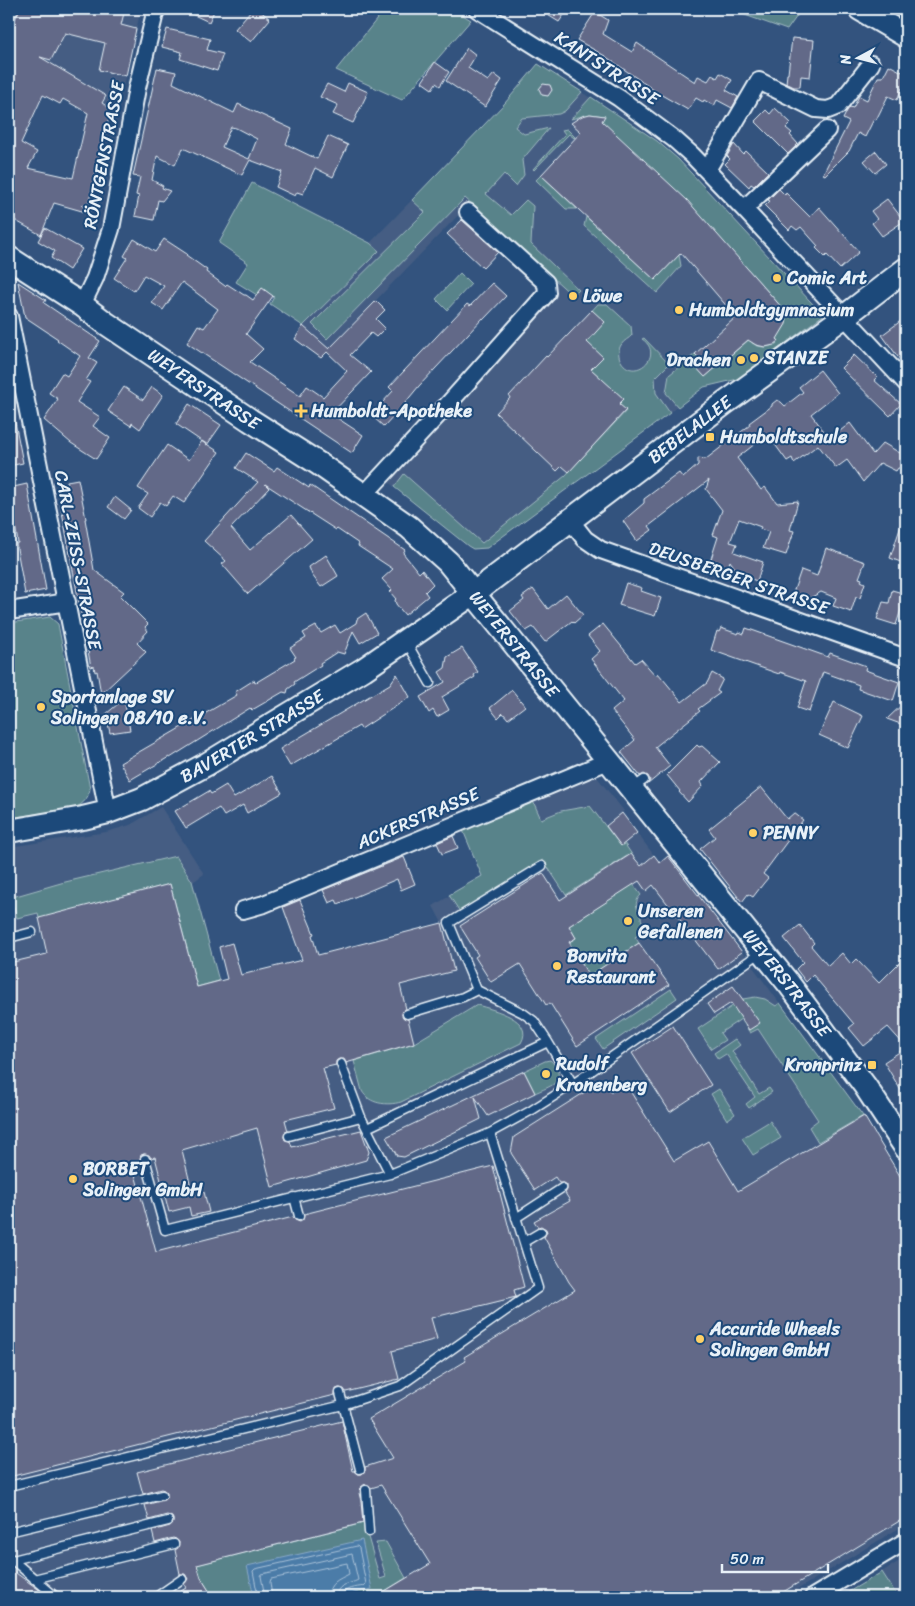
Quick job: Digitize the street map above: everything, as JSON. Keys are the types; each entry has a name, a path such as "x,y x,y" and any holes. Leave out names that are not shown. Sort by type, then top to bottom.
{"main road":[{"path":"860,9 906,36"},
{"name":"WEYERSTRASSE","path":"10,263 82,305 107,324 312,459 396,518 448,562 608,761 638,785 762,952 789,984 865,1086 906,1148"},
{"name":"BEBELALLEE","path":"474,593 906,269"},
{"name":"BAVERTER STRASSE","path":"9,831 108,812 142,799 207,764 364,670 474,593"}],"street":[{"name":"RÖNTGENSTRASSE","path":"82,305 95,278 111,229 137,88 156,9"},
{"name":"KANTSTRASSE","path":"477,9 639,112 674,139 707,170 906,383"},
{"path":"707,170 759,81 816,109 828,110 838,106 871,64"},
{"path":"744,209 827,130"},
{"path":"363,496 544,297 547,290 546,283 468,212"},
{"name":"CARL-ZEISS-STRASSE","path":"9,316 12,345 67,602 108,812"},
{"name":"DEUSBERGER STRASSE","path":"570,520 585,539 601,550 906,658"},
{"path":"9,611 67,602"},
{"name":"ACKERSTRASSE","path":"243,910 264,904 608,761"},
{"path":"813,1597 906,1541"}],"lane":[{"path":"406,641 430,683"},
{"path":"542,866 449,923 478,990 522,1013 534,1022 573,1084"},
{"path":"9,938 32,932"},
{"path":"146,1159 165,1230 390,1174 490,1133 532,1110 573,1084 762,952"},
{"path":"407,1014 464,997 478,990"},
{"path":"367,1128 548,1042"},
{"path":"341,1064 361,1117 390,1174"},
{"path":"289,1136 361,1117"},
{"path":"9,1486 343,1405 400,1386 538,1288 490,1133"},
{"path":"516,1218 562,1188"},
{"path":"294,1197 299,1216"},
{"path":"524,1242 541,1232"},
{"path":"340,1393 360,1469"},
{"path":"366,1490 369,1532"},
{"path":"9,1532 162,1495"},
{"path":"11,1559 168,1521"},
{"path":"34,1579 174,1544"},
{"path":"11,1559 56,1597"},
{"path":"156,1597 182,1579"}],"shaded area":[{"path":"9,9 141,9 115,120 9,60"},
{"name":"Humboldtgymnasium","path":"538,64 657,141 678,159 823,315 738,379 704,387 487,548 473,549 387,481 549,300 557,282 470,203 329,349 303,326 270,304 274,297 262,288 236,282 248,263 219,243 252,183 370,243 494,115"},
{"path":"593,772 624,811 622,813 659,862 668,856 742,952 863,1116 906,1186 906,1524 785,1597 9,1597 9,847 106,832 130,825 161,807 204,874 193,882 219,981 442,923 433,906 482,876 462,828"},
{"path":"906,1557 906,1597 840,1597 893,1565"}],"green space":[{"path":"385,9 453,9 471,20 402,100 336,70"},
{"path":"728,9 802,9 787,30"},
{"path":"881,9 906,9 906,23"},
{"path":"538,64 582,92 565,111 559,114 522,118 515,127 524,134 549,128 522,160 524,175 516,186 504,174 486,194 511,215 526,200 533,206 531,244 579,290 573,296 465,198 327,339 312,324 425,212 412,200 505,103"},
{"path":"591,97 657,141 678,159 823,315 738,379 704,387 678,407 666,393 669,375 695,354 700,359 694,364 705,377 751,338 752,343 759,346 773,345 779,341 777,338 786,324 788,310 779,310 778,303 691,206 601,123 604,116 590,114 571,119"},
{"path":"567,129 575,137 569,134 534,170 565,134 562,130"},
{"path":"541,175 577,209 566,209 536,180"},
{"path":"252,183 370,243 379,251 303,326 270,304 274,297 262,288 257,295 236,282 248,263 219,243"},
{"path":"586,217 655,280 679,255 681,266 657,293 584,226"},
{"path":"460,273 471,284 447,310 436,299"},
{"path":"598,304 607,304 631,326 632,335 622,343 619,351 621,361 627,367 633,369 640,368 649,359 651,352 649,345 642,339 644,338 669,364 655,378 656,393 670,413 487,548 473,549 394,487 404,474 482,543 565,476 626,411 619,404 623,399 591,369 602,357 574,330"},
{"name":"Sportanlage SV Solingen 08/10 e.V.","path":"50,617 58,624 90,789 85,801 75,808 9,818 9,623"},
{"path":"532,799 541,819 561,811 590,806 620,845 624,843 635,859 631,861 627,856 566,895 543,860 460,912 449,895 482,876 462,828"},
{"path":"176,856 192,881 219,981 197,987 170,884 39,919 38,913 17,918 14,907 9,908 9,898 61,883"},
{"path":"633,884 641,895 636,905 642,922 641,930 635,937 639,943 589,976 569,942 576,938 569,926"},
{"path":"671,989 677,998 603,1049 596,1039"},
{"path":"755,997 765,999 776,1006 780,1003 863,1116 818,1142 809,1127 818,1120 758,1029 750,1033 741,1019 720,1033 725,1040 711,1049 698,1029 743,999"},
{"path":"477,1005 502,1013 518,1022 524,1035 521,1043 401,1102 379,1103 365,1095 362,1091 354,1061 414,1043"},
{"path":"735,1039 740,1045 732,1051 759,1094 769,1088 772,1092 749,1108 746,1104 755,1097 726,1054 718,1059 714,1053"},
{"path":"550,1060 557,1070 558,1079 552,1085 535,1093 524,1071"},
{"path":"719,1089 735,1114 727,1120 711,1094"},
{"path":"770,1121 781,1138 753,1155 742,1138"},
{"path":"364,1523 380,1579 386,1577 376,1543 386,1542 406,1578 375,1597 213,1597 201,1578 196,1565"},
{"path":"882,1572 898,1597 840,1597"}],"water":[{"path":"362,1540 372,1589 337,1597 254,1597 247,1566"}],"building":[{"path":"20,9 125,9 121,25 136,29 126,76 99,70 105,43 65,33 51,60 40,57 106,96 102,103 111,109 88,206 81,205 90,210 89,213 54,203 41,235 9,217 9,137 15,124 9,121 9,31","holes":["43,95 60,104 63,99 88,113 73,178 28,168 37,152 21,143"]},
{"path":"181,9 215,9 209,22"},
{"path":"252,9 258,9 270,19 251,42 235,29"},
{"path":"538,9 568,9 559,22"},
{"path":"595,12 608,20 603,34 632,52 637,43 695,82 698,76 708,81 712,75 717,78 720,73 732,80 726,90 738,97 732,108 717,100 714,106 696,98 688,110 658,93 605,56 577,40"},
{"path":"167,29 210,39 207,50 223,54 217,71 180,59 182,52 162,47"},
{"path":"792,38 814,40 810,77 801,76 800,87 794,87 786,83"},
{"path":"467,48 476,55 468,68 488,81 494,74 502,80 485,107 446,81"},
{"path":"435,62 449,72 440,86 436,83 432,89 422,82"},
{"path":"889,65 906,74 906,90 902,88 897,100 888,96 865,137 858,133 849,151 825,175 823,174 849,122 843,119 847,111 850,107 853,108 859,96 867,100 878,77 883,77"},
{"path":"157,68 176,72 173,83 234,113 238,104 292,129 286,144 317,159 328,136 348,145 333,177 315,168 303,194 297,192 295,196 276,187 282,172 250,160 242,175 183,148 175,165 157,156 152,180 163,186 162,188 170,191 162,201 158,200 154,220 135,216 139,196 136,195 140,177 133,176","holes":["231,127 257,139 249,159 222,147"]},
{"path":"348,83 368,92 353,123 333,114 338,105 320,97 327,84 344,92"},
{"path":"543,84 550,85 552,90 548,96 542,95 539,89"},
{"path":"775,108 791,123 786,128 792,133 790,135 798,144 788,154 755,121 766,110 770,114"},
{"path":"590,114 605,116 602,121 687,200 784,310 788,310 786,324 777,339 779,341 774,345 765,347 756,345 748,340 705,377 693,364 700,359 695,354 736,317 681,253 655,280 541,175 581,132 571,123 582,116"},
{"path":"734,144 743,154 746,151 768,172 754,186 751,184 749,187 725,164 730,159 727,156"},
{"path":"876,151 886,164 875,173 864,161"},
{"path":"779,189 785,195 786,193 810,217 819,207 859,252 840,269 827,255 825,257 816,248 818,246 801,227 797,230 792,226 789,230 765,206"},
{"path":"887,199 904,221 882,236 872,223 877,219 871,211"},
{"path":"462,220 498,252 483,268 447,234"},
{"path":"45,228 82,249 69,270 51,258 55,251 38,241"},
{"path":"134,239 155,252 164,239 187,254 207,270 206,272 225,286 227,284 253,300 262,288 273,296 246,334 263,349 250,362 300,396 307,386 323,397 347,371 327,352 321,358 295,339 303,326 329,349 376,301 385,310 376,319 385,328 376,337 371,333 350,355 371,372 331,414 363,435 352,453 187,343 198,325 204,328 218,309 182,282 163,310 152,303 164,286 144,275 134,291 114,278 127,258 124,256"},
{"path":"18,282 46,300 44,303 100,341 89,358 97,363 86,380 90,382 77,402 100,417 93,426 110,438 96,459 71,443 44,420 58,399 49,393 62,373 67,376 80,356 25,317"},
{"path":"492,283 506,296 419,386 384,427 371,415 393,391 389,387 467,304 470,306"},
{"path":"592,310 605,322 587,342 603,357 591,369 624,399 619,404 626,410 569,472 562,466 557,471 496,413 546,356"},
{"path":"906,317 906,368 882,335"},
{"path":"854,355 877,377 874,380 901,404 890,416 841,368"},
{"path":"820,370 838,393 811,414 830,439 850,423 873,454 883,443 900,453 906,447 906,469 898,468 896,471 880,463 863,482 847,460 836,468 818,445 794,463 792,458 787,461 771,439 765,442 760,440 737,458 761,490 765,487 777,503 798,501 790,530 794,531 786,555 763,548 769,532 739,519 730,542 737,544 734,552 763,562 757,581 741,577 730,561 727,571 709,565 718,537 713,535 722,510 706,489 709,480 649,526 652,530 637,541 623,521 644,503 644,499 679,473 683,478 698,465 698,458 706,459 750,425 749,423 777,400 785,406 803,392 799,387"},
{"path":"124,387 143,400 152,387 163,395 140,429 132,423 131,426 108,411"},
{"path":"189,404 221,425 207,445 176,424"},
{"path":"9,417 14,417 23,463 9,466"},
{"path":"202,441 219,452 184,503 173,496 166,506 160,502 150,517 138,508 148,494 138,488 167,445 189,460"},
{"path":"246,453 274,471 277,467 309,488 310,485 405,550 403,553 419,573 422,570 433,584 425,592 428,596 405,615 396,604 396,599 390,592 392,590 382,579 393,569 358,546 359,544 337,529 265,484 269,488 231,528 250,550 291,515 312,539 248,594 222,564 226,561 204,541 258,482 236,468"},
{"path":"78,479 94,570 124,592 120,596 148,624 145,627 148,631 137,643 146,652 101,694 97,671 95,672 94,666 91,667 60,501 70,500 67,481"},
{"path":"27,484 46,590 25,594 9,488"},
{"path":"115,497 131,510 124,519 108,507"},
{"path":"904,517 906,517 906,564 890,558"},
{"path":"826,548 865,562 859,578 865,583 860,598 856,597 851,612 833,606 836,598 821,592 810,598 793,593 801,570 817,576"},
{"path":"326,555 338,576 321,587 312,575 309,567"},
{"path":"626,583 642,588 641,591 661,598 655,616 619,605"},
{"path":"533,589 548,609 566,594 583,615 545,642 533,627 526,631 510,611 524,600 522,597"},
{"path":"892,590 906,594 896,625 877,619 883,602 889,603"},
{"path":"366,613 377,633 360,643 353,631 344,654 337,652 320,663 321,665 294,682 295,684 288,689 287,693 283,692 252,710 250,708 170,758 130,780 120,763 237,695 235,692 254,680 255,683 295,659 296,657 290,648 306,638 303,633 316,626 321,633 335,625 340,633 356,623 357,619"},
{"path":"603,624 635,663 641,659 656,676 658,673 682,702 707,683 712,673 723,679 717,691 720,693 698,709 700,711 655,747 670,766 648,784 650,780 648,776 644,774 640,776 621,752 635,740 612,711 624,701 591,659 600,651 588,636"},
{"path":"721,628 738,634 739,632 744,634 746,628 828,657 830,653 866,666 865,670 899,682 893,701 858,689 859,685 823,672 809,712 797,708 806,681 780,672 779,674 711,650 717,631 719,632"},
{"path":"462,648 478,672 474,675 475,677 442,697 449,710 437,717 433,710 429,713 420,697 445,682 439,672 445,668 447,657"},
{"path":"397,674 410,697 361,729 359,726 290,766 280,749 390,684"},
{"path":"512,690 525,706 508,719 503,713 498,718 490,708"},
{"path":"124,699 130,730 110,733 106,714"},
{"path":"906,701 906,726 887,719"},
{"path":"834,702 863,716 848,748 819,735"},
{"path":"697,745 699,747 702,746 720,762 701,782 703,786 688,802 667,775"},
{"path":"272,776 282,793 247,813 243,805 224,816 219,808 186,828 175,811 209,791 211,794 226,785 234,798"},
{"name":"PENNY","path":"761,787 787,819 794,813 803,820 763,874 768,878 753,897 748,894 742,902 700,849 715,837 709,829"},
{"path":"622,813 637,833 621,846 606,826"},
{"path":"453,836 458,848 442,854 437,843"},
{"path":"631,854 641,866 654,855 660,863 668,856 742,952 718,969 653,885 646,891 639,881 569,926 576,938 569,942 589,976 639,943 669,985 577,1046 550,1003 546,1005 520,964 491,982 475,957 478,955 460,926 543,873 560,900"},
{"path":"404,857 415,884 401,890 397,879 338,904 336,900 329,903 323,890"},
{"name":"BORBET Solingen GmbH","path":"170,884 197,987 227,979 219,947 232,943 241,975 302,960 283,907 300,900 314,934 312,935 318,955 442,923 454,971 400,985 406,1009 402,1015 408,1019 414,1043 346,1063 344,1059 339,1059 336,1061 336,1065 323,1068 334,1108 285,1120 288,1131 285,1132 284,1137 285,1140 290,1141 292,1147 361,1130 369,1152 366,1160 272,1187 257,1128 182,1150 193,1195 204,1192 209,1212 191,1216 189,1207 169,1212 155,1157 151,1158 149,1155 144,1154 141,1155 140,1161 132,1163 156,1252 293,1217 300,1222 303,1220 304,1214 493,1166 524,1287 514,1290 516,1297 431,1318 437,1339 392,1351 399,1379 346,1392 344,1389 339,1388 336,1389 335,1395 9,1477 9,963 47,954 39,918"},
{"path":"800,925 814,943 811,946 828,966 842,953 851,964 856,959 879,983 906,956 906,1047 888,1027 864,1046 849,1028 854,1024 813,975 806,982 796,969 803,962 784,938"},
{"path":"733,986 760,1023 749,1030 731,1003 714,1014 707,1004"},
{"path":"673,1026 711,1085 670,1112 632,1053"},
{"path":"901,1051 906,1059 906,1099 884,1062"},
{"path":"524,1071 535,1093 488,1116 475,1097 481,1119 404,1157 397,1156 386,1137"},
{"name":"Accuride Wheels Solingen GmbH","path":"604,1080 611,1092 625,1083 674,1161 708,1141 738,1191 864,1116 906,1186 906,1517 775,1597 375,1597 430,1564 381,1485 371,1488 365,1484 361,1487 359,1493 363,1523 197,1565 201,1578 213,1597 171,1597 186,1588 184,1584 188,1579 185,1574 180,1574 175,1550 178,1548 179,1542 173,1538 155,1543 152,1531 170,1526 173,1523 173,1519 167,1515 149,1520 145,1505 164,1500 167,1497 167,1493 161,1489 143,1494 137,1472 342,1421 353,1471 362,1474 365,1471 365,1467 393,1458 369,1419 466,1361 464,1357 575,1290 544,1237 547,1232 546,1229 541,1226 538,1227 534,1221 570,1201 565,1193 567,1185 559,1183 555,1177 535,1190 511,1153 514,1137"},
{"path":"9,1568 38,1589 48,1597 9,1597"}],"place":[{"name":"Comic Art","path":"777,278"},
{"name":"Löwe","path":"573,296"},
{"name":"Humboldtgymnasium","path":"679,310"},
{"name":"STANZE","path":"754,358"},
{"name":"Drachen","path":"741,360"},
{"name":"Humboldt-Apotheke","path":"301,411"},
{"name":"Humboldtschule","path":"710,437"},
{"name":"Sportanlage SV Solingen 08/10 e.V.","path":"41,707"},
{"name":"PENNY","path":"753,833"},
{"name":"Unseren Gefallenen","path":"628,921"},
{"name":"Bonvita Restaurant","path":"557,966"},
{"name":"Kronprinz","path":"872,1065"},
{"name":"Rudolf Kronenberg","path":"546,1074"},
{"name":"BORBET Solingen GmbH","path":"73,1179"},
{"name":"Accuride Wheels Solingen GmbH","path":"700,1339"}]}
